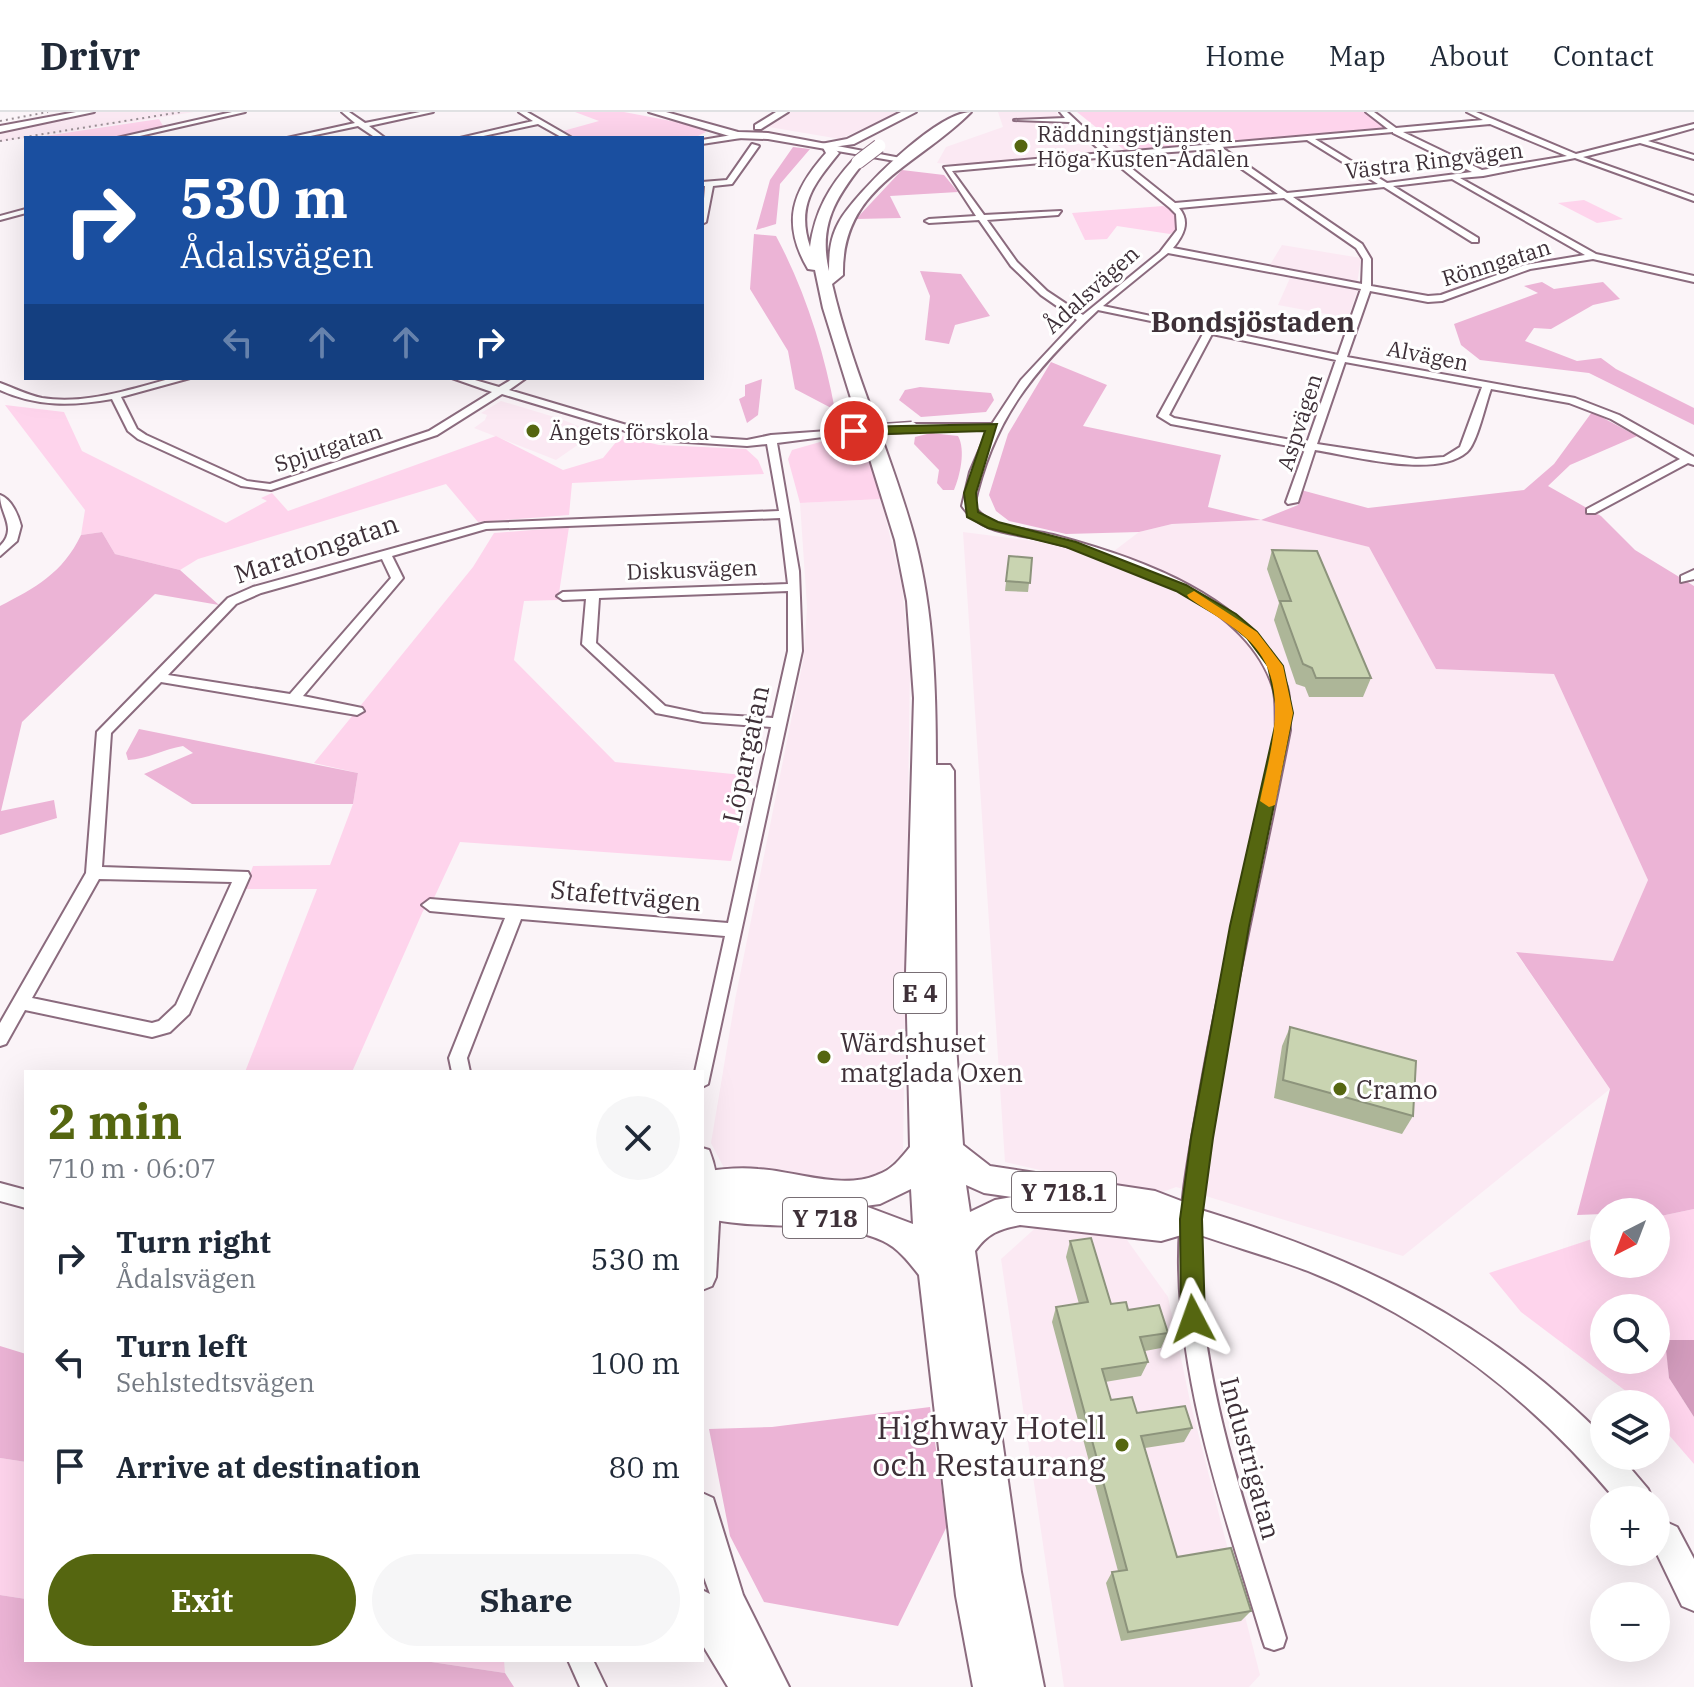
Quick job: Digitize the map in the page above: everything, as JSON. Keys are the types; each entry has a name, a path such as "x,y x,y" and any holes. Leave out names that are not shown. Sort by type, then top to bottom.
{"highway":[{"path":"828,145 850,142 910,112"},
{"name":"E 4","path":"827,276 836,275 835,259 840,234 871,186 901,159 965,112"},
{"name":"E 4","path":"922,119 858,162 847,172 832,196 826,239 827,276 915,529 935,627 942,725 942,1045 936,1149 976,1596 993,1687"},
{"name":"E 4","path":"827,276 807,255 796,226 796,212 804,187 833,153 828,145"},
{"name":"Y 718","path":"704,1187 740,1183 859,1194 883,1191 902,1181 936,1149"},
{"name":"Y 718.1","path":"936,1149 984,1179 1155,1205 1191,1219"},
{"name":"Y 718","path":"704,1187 868,1221 892,1229 946,1257"},
{"name":"Y 718.1","path":"946,1257 974,1223 1012,1210 1160,1226 1191,1219"},
{"name":"E 4","path":"946,1257 1024,1687"}],"main road":[{"path":"654,112 735,130 901,159"},
{"path":"735,130 783,112"},
{"path":"757,134 768,120"},
{"name":"Y 718.1","path":"1191,1219 1316,1259 1428,1313 1486,1353 1538,1395 1626,1486"},
{"path":"704,1518 717,1574 738,1628 772,1687"},
{"path":"1670,1542 1694,1568"},
{"path":"1670,1549 1694,1594"},
{"path":"704,1611 717,1639 748,1687"}],"street":[{"path":"0,129 90,112"},
{"path":"132,136 242,112"},
{"path":"345,112 378,136"},
{"path":"302,136 430,112"},
{"path":"522,112 564,136"},
{"path":"1063,112 1173,206"},
{"path":"1369,112 1396,131 1483,174"},
{"path":"1470,112 1578,157 1694,199"},
{"path":"1017,120 1070,120"},
{"path":"473,136 537,122"},
{"path":"1082,319 1028,279 947,169 1488,122"},
{"name":"Västra Ringvägen","path":"1173,206 1483,174 1578,157 1694,126"},
{"path":"705,141 735,130"},
{"path":"705,185 729,182 757,134"},
{"path":"1310,139 1475,240"},
{"path":"1641,142 1694,157"},
{"name":"Aspvägen","path":"1216,147 1359,246 1367,259 1366,289 1339,358 1292,502"},
{"path":"1455,178 1593,256"},
{"name":"Ådalsvägen","path":"989,523 972,514 968,506 976,472 993,427 1029,377 1082,319 1178,238 1183,223 1173,206"},
{"path":"0,208 3,217 24,212"},
{"path":"929,221 1058,213"},
{"name":"Rönngatan","path":"1167,250 1366,289 1437,299 1523,268 1593,256 1694,279"},
{"name":"Alvägen","path":"1096,307 1339,358 1585,404 1691,460"},
{"path":"1209,332 1163,416 1184,424 1311,446 1416,462 1446,460 1465,449 1487,386"},
{"path":"0,386 17,396 66,402 115,395 177,380"},
{"path":"463,380 643,435 747,443 771,438 912,427 993,427"},
{"name":"Spjutgatan","path":"115,395 137,435 256,487 289,483 420,438 518,380"},
{"path":"3,401 17,396"},
{"name":"Löpargatan","path":"704,1070 795,651 794,587 771,438"},
{"path":"1591,511 1691,460"},
{"path":"0,498 14,515 17,527 14,539 0,552"},
{"name":"Maratongatan","path":"0,1039 94,873 104,732 232,601 257,590 485,526 785,514"},
{"name":"Industrigatan","path":"989,523 1071,545 1142,571 1209,603 1252,635 1275,666 1280,681 1286,713 1237,938 1191,1219 1189,1266 1200,1372 1215,1435 1274,1638"},
{"path":"293,699 397,578 385,553"},
{"name":"Diskusvägen","path":"563,596 794,587"},
{"name":"Diskusvägen","path":"593,595 589,644 649,702 681,716 779,723"},
{"path":"156,677 357,711"},
{"path":"21,1002 152,1030 164,1027 183,1009 242,876 94,873"},
{"name":"Stafettvägen","path":"430,905 734,930"},
{"name":"Stafettvägen","path":"461,1070 458,1058 515,913"},
{"path":"0,1192 24,1198"},
{"path":"581,1662 593,1687"}],"shaded area":[{"path":"96,112 194,112 0,142 0,130"},
{"path":"575,112 624,112 703,127 706,132 698,136 573,136 563,131 599,121"},
{"path":"790,112 899,112 840,139 769,127 768,123"},
{"path":"998,112 1056,112 1064,125 1099,154 959,165 937,163 946,147 1003,127"},
{"path":"1077,112 1365,112 1391,130 1128,153"},
{"path":"159,119 163,126 125,136 44,136"},
{"path":"793,147 810,149 780,184 776,224 756,230 770,180"},
{"path":"902,170 944,175 958,192 890,196 901,218 856,219"},
{"path":"1584,200 1623,219 1597,223 1558,203"},
{"path":"1163,206 1176,217 1178,229 1170,234 1117,226 1107,239 1085,240 1072,213"},
{"path":"754,234 776,236 796,278 812,321 835,410 795,389 788,351 750,289"},
{"path":"1282,245 1361,258 1357,284 1268,268"},
{"path":"920,271 961,274 990,316 955,325 949,344 925,340 930,296"},
{"path":"1290,278 1358,289 1348,318 1278,305"},
{"path":"1542,282 1554,289 1603,282 1620,299 1593,305 1551,329 1534,328 1525,341 1577,361 1601,358 1616,369 1694,408 1694,425 1589,373 1480,360 1461,345 1454,324 1538,293 1524,286"},
{"path":"1051,362 1107,385 1083,426 1221,455 1208,507 1261,520 1172,524 1139,532 1066,534 1009,521 996,511 989,495 1008,434"},
{"path":"762,379 758,415 747,423 739,399 745,396 745,385"},
{"path":"920,387 991,393 994,400 986,412 921,417 899,400 905,390"},
{"name":"Ängets förskola","path":"501,401 595,433 556,460 474,428 485,420 487,415 481,413"},
{"path":"5,405 64,412 82,451 226,523 267,501 261,498 272,493 288,511 496,436 563,470 603,458 621,436 659,445 746,449 758,460 764,474 572,483 569,515 478,522 446,484 198,559 180,570 115,554 102,532 81,535 85,510"},
{"path":"1592,412 1637,436 1570,465 1548,486 1601,516 1635,550 1694,586 1694,1209 1670,1214 1670,1198 1590,1198 1590,1215 1577,1215 1610,1089 1516,952 1613,961 1648,880 1554,674 1436,669 1369,547 1261,520 1298,505 1301,490 1368,508 1524,490 1554,464"},
{"path":"931,433 958,436 962,448 961,463 954,490 943,490 937,483 939,470 914,444 915,437"},
{"path":"863,436 881,499 800,503 788,459 792,450 834,438"},
{"path":"881,499 902,586 910,667 903,1153 870,1181 724,1168 711,1143 735,1000 804,656 807,607 800,503"},
{"path":"1261,520 1369,547 1436,669 1554,674 1648,880 1613,961 1516,953 1610,1089 1403,1256 1176,1187 1152,1196 1005,1162 963,532 1114,551 1139,532 1172,524"},
{"path":"569,527 558,600 524,601 514,660 615,762 752,776 731,861 460,842 434,898 423,911 353,1070 246,1070 317,889 245,889 253,866 330,865 353,804 358,773 314,763 473,567 494,533"},
{"path":"102,532 115,554 180,570 219,605 155,594 22,722 1,811 54,800 57,818 0,835 0,606 47,578 66,560 81,535"},
{"path":"139,729 358,773 353,804 192,804 144,774 193,753 183,746 128,760 126,753"},
{"path":"1694,1209 1694,1340 1670,1340 1670,1294 1590,1294 1590,1364 1521,1312 1489,1273 1590,1240 1590,1278 1670,1278 1670,1214"},
{"path":"1041,1223 1122,1233 1168,1297 1190,1401 1260,1675 1249,1687 1064,1687 1001,1259"},
{"path":"1670,1340 1694,1340 1694,1417 1669,1378"},
{"path":"0,1346 24,1353 24,1462 0,1458"},
{"path":"1603,1374 1669,1374 1694,1417 1694,1464 1670,1436 1670,1390 1624,1390"},
{"path":"930,1407 947,1526 898,1626 764,1602 730,1536 709,1429 772,1427"},
{"path":"0,1458 24,1462 24,1599 0,1595"},
{"path":"0,1595 24,1599 24,1662 431,1662 505,1673 514,1687 0,1687"},
{"path":"431,1662 504,1662 505,1673"}],"building":[{"path":"1272,550 1317,551 1371,678 1316,678 1312,668 1303,664 1280,601 1291,601"},
{"path":"1009,556 1032,558 1030,583 1006,581"},
{"path":"1290,1027 1416,1061 1413,1116 1283,1080"},
{"name":"Highway Hotell och Restaurang","path":"1091,1238 1111,1304 1126,1302 1128,1310 1159,1305 1168,1333 1140,1337 1148,1362 1102,1369 1111,1400 1132,1397 1137,1413 1185,1406 1192,1428 1141,1436 1177,1557 1231,1548 1251,1611 1128,1632 1112,1572 1127,1570 1056,1307 1088,1302 1070,1241"}],"railway":[{"path":"0,121 48,112"},
{"path":"31,136 181,112"},
{"path":"0,141 24,137"}],"slow traffic":[{"path":"1194,595 1252,635 1275,666 1286,713 1269,801"}],"place":[{"name":"Räddningstjänsten Höga Kusten-Ådalen","path":"1021,146"},
{"name":"Ängets förskola","path":"533,431"},
{"name":"Wärdshuset matglada Oxen","path":"824,1057"},
{"name":"Cramo","path":"1340,1089"},
{"name":"Highway Hotell och Restaurang","path":"1122,1445"}],"district":[{"name":"Bondsjöstaden","path":"1253,321"}],"route":[{"path":"854,431 993,427 970,493 968,506 972,514 993,525 1071,545 1181,588 1209,603 1252,635 1275,666 1286,713 1239,926 1202,1138 1191,1219 1189,1266 1193,1319"}]}
